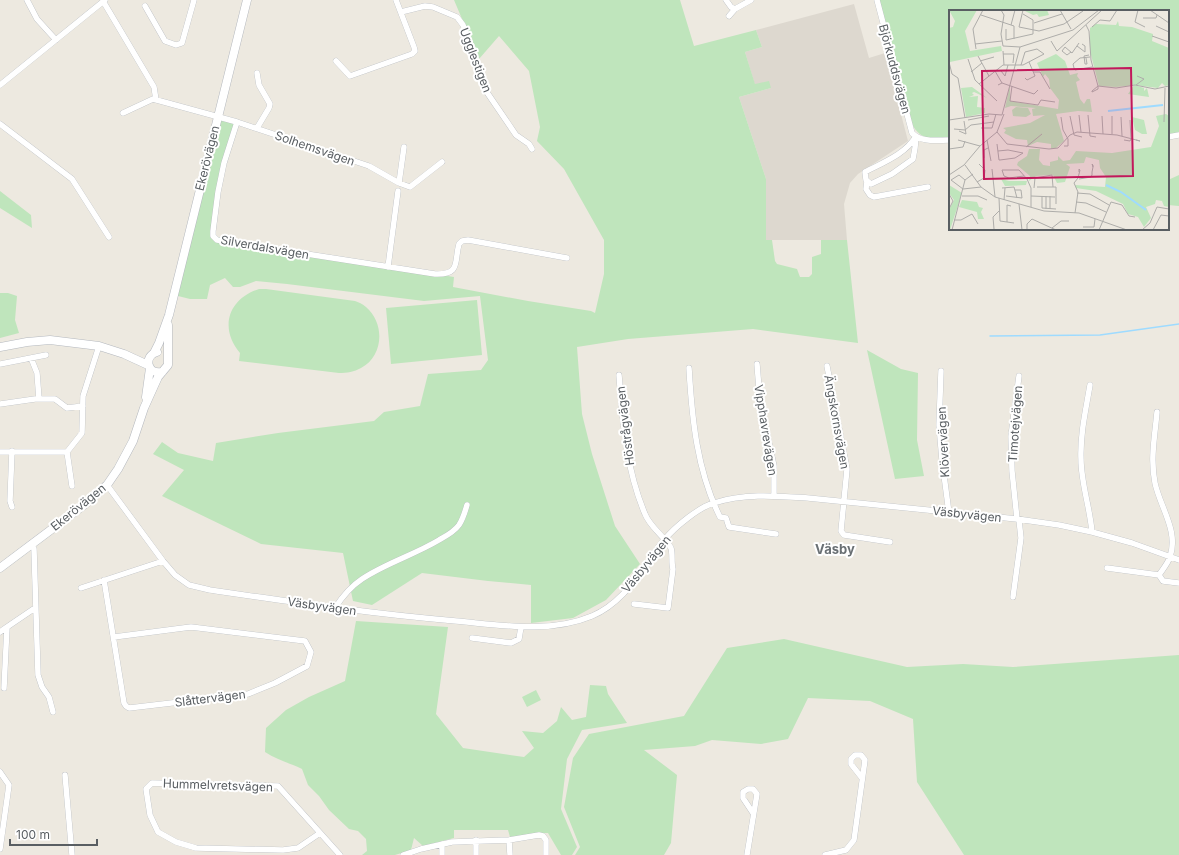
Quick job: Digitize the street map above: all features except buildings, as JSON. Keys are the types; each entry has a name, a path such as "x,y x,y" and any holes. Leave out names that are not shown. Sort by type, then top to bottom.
{"main road":[{"name":"Ekerövägen","path":"152,354 159,343 169,315 247,0"},
{"name":"Ekerövägen","path":"167,359 169,315"},
{"path":"0,347 27,342 50,340 99,346 124,354 149,367 155,372 162,372 167,368 167,359 161,353 124,354"},
{"path":"149,367 149,358 152,354"},
{"name":"Ekerövägen","path":"144,408 149,367"},
{"name":"Ekerövägen","path":"0,568 84,505 107,485 118,469 133,441 144,408 158,377 162,372"}],"street":[{"path":"27,0 37,19 56,40"},
{"path":"145,6 166,41 176,44 182,43 194,0"},
{"path":"336,60 350,76 412,54 415,51 396,0"},
{"path":"726,0 731,7 735,9"},
{"path":"729,16 735,9 751,0"},
{"name":"Björkuddsvägen","path":"877,0 912,133 916,136"},
{"path":"0,85 104,1 154,87 156,100 153,99 123,114"},
{"name":"Ugglestigen","path":"401,12 425,6 433,6 457,17 463,25 471,45 484,88 516,135 532,149"},
{"path":"257,72 259,85 270,104 270,108 257,128"},
{"name":"Solhemsvägen","path":"156,100 257,128 369,166 399,183 410,187 442,162"},
{"name":"Silverdalsvägen","path":"237,122 224,163 218,192 213,231 213,236 217,240 388,267 445,274 451,272 455,266 458,244 462,241 468,240 567,258"},
{"path":"0,124 72,179 109,237"},
{"path":"1169,136 1179,135"},
{"path":"916,136 923,140 949,140"},
{"path":"916,136 912,143 902,152 865,172 867,181 866,188 870,195 874,197 928,188"},
{"path":"867,181 871,184 892,174 913,159 916,136"},
{"path":"399,183 404,147"},
{"path":"388,267 398,191"},
{"path":"72,486 67,452 82,433 84,396 99,346"},
{"path":"0,364 46,355"},
{"path":"32,358 37,373 39,399"},
{"name":"Vipphavrevägen","path":"757,364 760,402 774,466 774,496"},
{"name":"Ängskornsvägen","path":"827,366 848,469 840,531 844,535 890,542"},
{"path":"689,368 692,410 699,456 713,503 720,517 726,518 729,527 776,534"},
{"name":"Klövervägen","path":"941,371 939,425 949,513"},
{"name":"Höstrågvägen","path":"619,376 624,437 632,479 646,516 672,549 671,564 673,569 668,608 634,604"},
{"name":"Timotejvägen","path":"1013,597 1021,538 1012,471 1011,436 1018,376"},
{"path":"1090,385 1081,459 1091,515 1092,532"},
{"path":"0,404 39,399 55,399 67,408 83,406"},
{"path":"1157,412 1152,459 1154,483 1173,533 1174,543 1170,557 1159,575"},
{"path":"12,451 10,501 12,507"},
{"path":"0,452 67,452"},
{"name":"Väsbyvägen","path":"107,485 163,561 176,575 189,585 210,590 335,608 399,616 521,627 556,626 592,616 613,603 632,585 664,540 686,519 713,503 743,496 774,496 844,502 1059,525 1132,543 1179,560"},
{"path":"335,608 346,592 362,579 426,548 449,534 458,526 467,505"},
{"path":"31,544 34,549 38,675 42,687 49,697 53,712"},
{"path":"81,588 163,561"},
{"path":"1107,568 1159,575 1163,581 1179,583"},
{"name":"Slåttervägen","path":"104,580 124,703 129,708 248,694 275,684 307,666 311,652 305,641 191,626 114,637"},
{"path":"0,632 35,608"},
{"path":"4,688 7,627"},
{"path":"472,638 511,643 519,639 521,627"},
{"path":"0,772 9,785 0,849"},
{"path":"65,775 72,855"},
{"path":"825,855 846,850 854,840 862,778"},
{"name":"Hummelvretsvägen","path":"320,832 298,848 284,850 196,848 176,842 158,832 150,815 146,789 152,783 278,786 320,832 340,855"},
{"path":"747,855 753,813"},
{"path":"403,855 452,842 510,840 539,835 543,836 546,840 546,855"},
{"path":"476,840 476,855"},
{"path":"510,840 510,855"},
{"path":"442,844 442,855"}],"shaded area":[{"path":"854,4 869,58 885,53 908,141 858,174 850,183 844,204 847,240 766,240 766,179 739,97 771,88 755,85 745,52 762,47 756,30"}],"green space":[{"path":"454,0 680,0 694,46 756,30 762,47 745,52 755,84 769,81 771,88 739,97 766,179 766,240 772,240 775,261 777,264 797,269 800,277 809,277 812,274 812,257 821,254 821,240 847,240 858,343 753,329 628,339 577,347 582,414 592,454 615,526 640,564 606,600 573,618 531,623 531,585 422,573 372,605 353,601 343,553 261,544 162,496 184,470 153,454 162,442 178,453 213,461 216,443 278,433 374,421 384,412 420,406 428,374 481,370 488,360 480,296 424,301 256,281 240,287 233,287 225,278 210,285 207,299 190,299 174,295 218,116 237,122 224,163 213,236 284,251 454,277 453,287 591,311 595,313 604,274 604,240 564,169 537,141 540,127 529,71 499,36 479,59"},
{"path":"879,0 1179,0 1179,133 1169,134 1169,10 949,10 949,137 925,137 921,135 913,126"},
{"path":"1179,175 1179,206 1169,205 1169,180"},
{"path":"0,191 31,215 32,228 0,208"},
{"path":"259,289 355,301 362,304 372,314 379,330 378,348 374,356 369,363 361,368 342,373 239,361 240,353 230,334 230,315 240,300"},
{"path":"0,293 8,293 17,296 15,320 19,333 0,338"},
{"path":"477,300 482,355 391,364 386,308"},
{"path":"867,350 901,369 918,373 917,440 924,476 895,479"},
{"path":"356,621 448,627 436,714 463,748 524,757 534,748 522,731 543,733 557,721 561,707 572,720 586,717 590,685 606,686 608,694 627,723 582,730 567,759 561,809 577,847 572,855 561,855 548,833 510,837 508,830 454,830 454,838 423,846 414,838 411,850 395,855 362,855 367,851 366,839 358,831 349,829 329,810 319,796 308,785 302,769 265,752 266,728 286,710 309,697 345,681"},
{"path":"784,639 907,667 963,664 1013,667 1179,655 1179,855 964,855 917,782 913,719 870,701 808,698 788,739 761,744 712,740 695,746 644,750 677,775 671,843 664,855 575,855 580,847 564,807 573,758 589,734 684,716 727,648"},
{"path":"536,690 541,700 527,707 522,697"}],"waterway":[{"path":"990,336 1100,335 1179,324"}],"district":[{"name":"Väsby","path":"835,549"}]}
